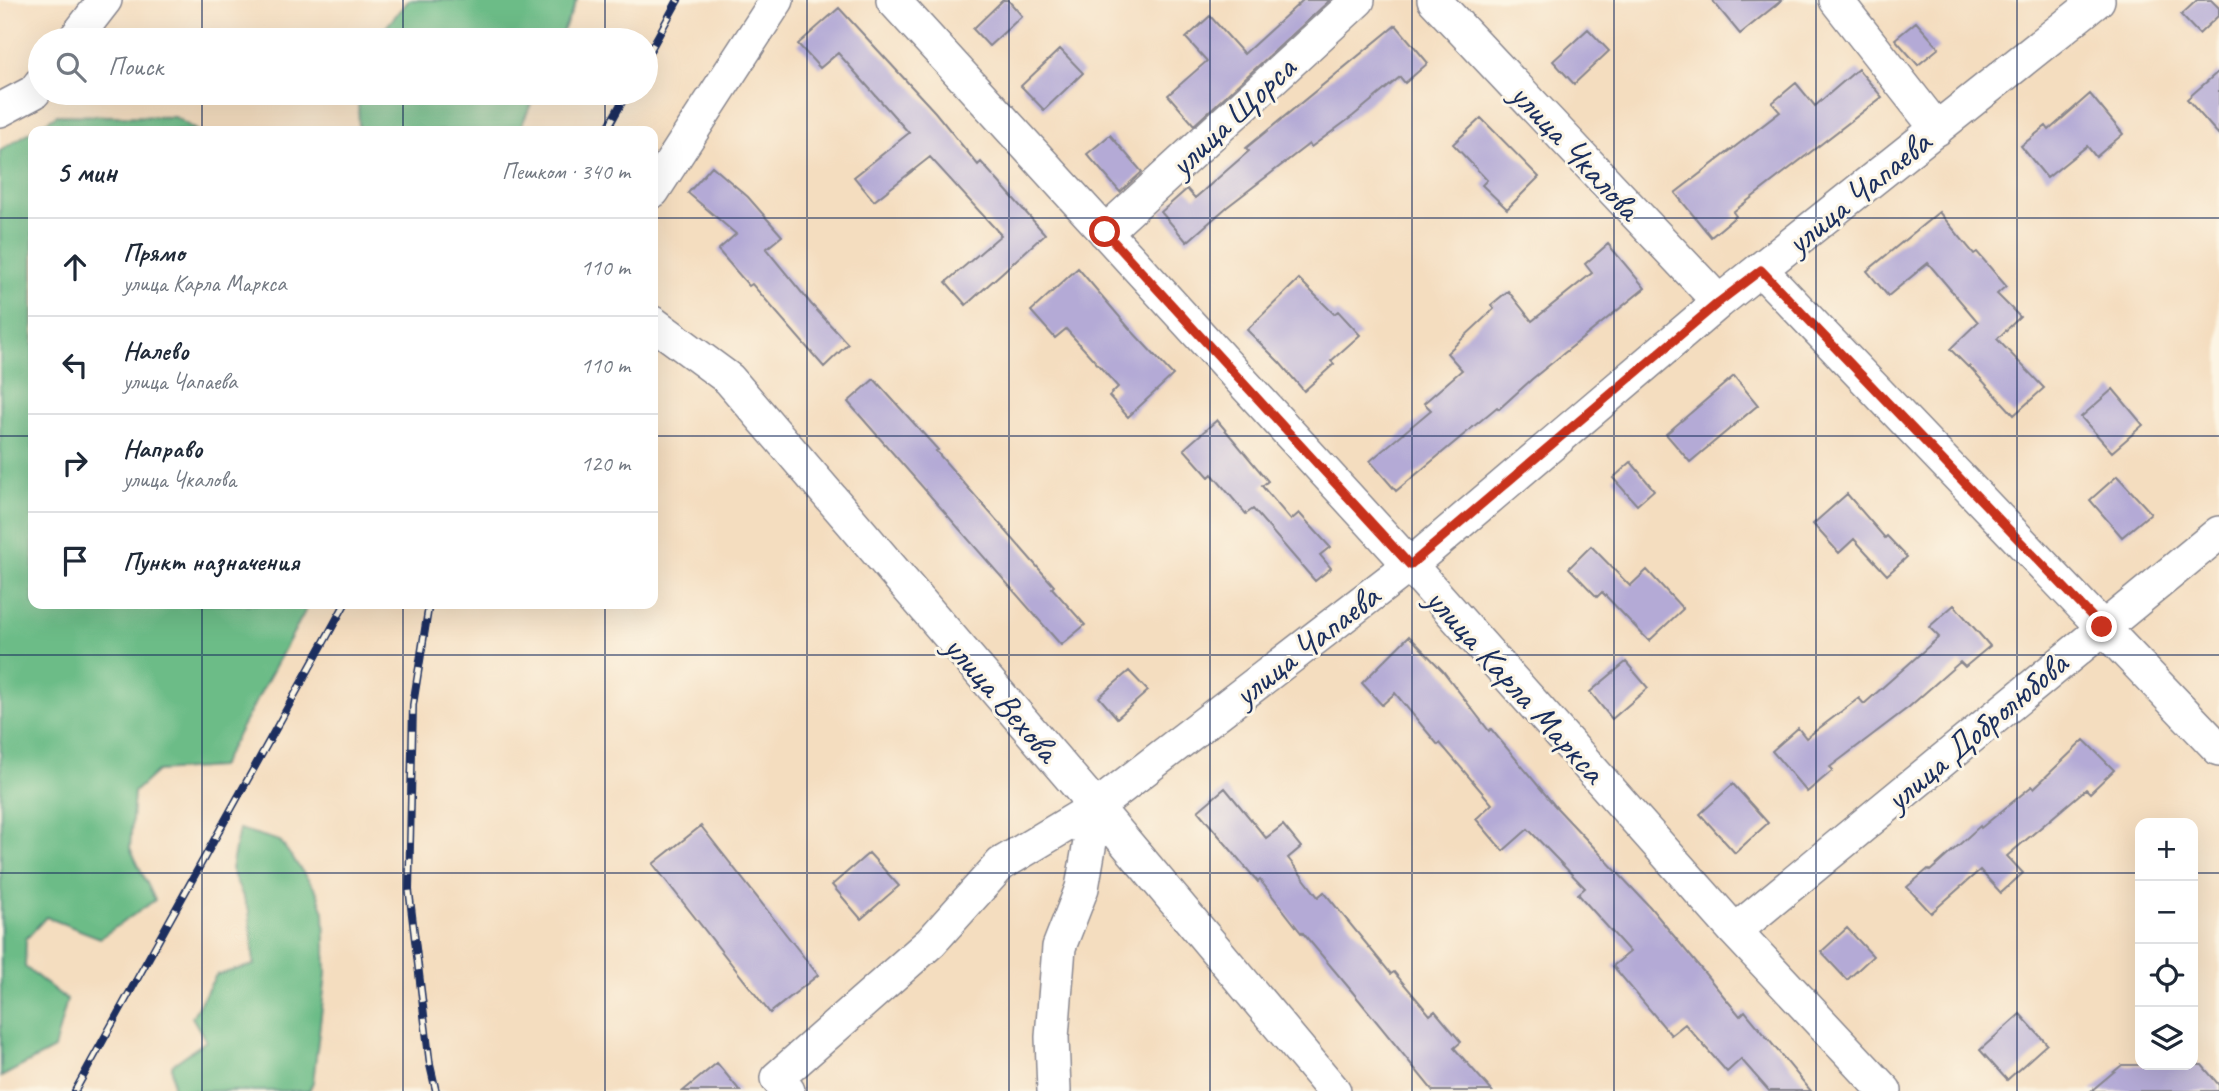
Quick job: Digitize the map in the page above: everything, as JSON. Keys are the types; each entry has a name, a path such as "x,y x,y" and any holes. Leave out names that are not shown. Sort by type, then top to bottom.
{"street":[{"path":"83,28 105,0"},
{"path":"658,183 777,0"},
{"name":"улица Карла Маркса","path":"893,0 1410,565 1735,931 1885,1091"},
{"name":"улица Щорса","path":"1105,232 1358,0"},
{"name":"улица Чкалова","path":"1434,0 1719,302"},
{"path":"1836,0 1937,128"},
{"name":"улица Чапаева","path":"788,1091 777,1078 931,942 1001,864 1096,807 1410,565 1719,302 2098,0"},
{"path":"0,110 28,95"},
{"path":"1761,270 2219,749"},
{"name":"улица Вехова","path":"658,327 729,379 1096,807 1334,1091"},
{"name":"улица Добролюбова","path":"1735,931 2219,533"},
{"path":"1054,1091 1052,1037 1059,947 1082,888 1096,807"}],"green space":[{"path":"409,0 577,0 564,28 385,28"},
{"path":"358,105 531,105 521,126 359,126"},
{"path":"57,115 175,117 189,126 40,126"},
{"path":"28,133 28,609 306,609 220,767 157,771 134,792 130,848 155,900 100,938 46,917 26,939 25,967 67,1000 54,1049 1,1077 0,151"},
{"path":"239,829 280,841 317,892 324,912 326,974 313,1082 309,1091 173,1091 172,1065 206,1041 192,1017 216,975 254,965 249,911 231,869"}],"building":[{"path":"1003,0 1008,0 1022,16 989,46 973,29"},
{"path":"1303,0 1330,0 1194,125 1168,95 1207,61 1186,38 1210,16 1244,54"},
{"path":"1712,0 1782,0 1740,34"},
{"path":"2197,0 2211,0 2219,8 2219,15 2199,34 2181,15"},
{"path":"839,8 935,112 978,165 981,162 1045,234 966,305 946,282 1001,235 930,157 874,201 854,177 909,133 838,53 820,68 798,44"},
{"path":"1916,22 1939,48 1918,65 1895,39"},
{"path":"1396,25 1428,63 1405,83 1400,77 1311,147 1309,144 1227,207 1187,242 1161,212 1187,189 1195,198 1249,151 1246,148"},
{"path":"1588,29 1609,51 1574,84 1553,61"},
{"path":"1060,49 1083,73 1044,110 1021,86"},
{"path":"1858,69 1882,97 1733,212 1736,216 1711,237 1675,193 1780,112 1772,103 1796,83 1815,106"},
{"path":"2219,71 2219,135 2187,99"},
{"path":"2090,94 2123,134 2096,157 2087,146 2047,178 2021,146 2046,126 2049,130"},
{"path":"1481,118 1539,177 1507,209 1482,185 1487,180 1453,144"},
{"path":"1110,135 1142,172 1120,192 1087,154"},
{"path":"712,166 748,197 782,236 766,249 848,344 824,367 752,284 749,286 718,250 736,234 688,193"},
{"path":"1939,212 1974,254 1977,252 2006,286 1997,294 2020,317 1997,339 2044,388 2014,415 1950,349 1978,322 1928,263 1888,296 1867,271"},
{"path":"1608,244 1645,288 1396,491 1370,461 1431,410 1424,403 1462,370 1447,353 1494,309 1491,305 1508,291 1532,321 1592,273 1585,264"},
{"path":"1078,268 1173,375 1128,417 1109,396 1118,387 1066,329 1055,338 1031,311"},
{"path":"1299,279 1334,314 1338,311 1360,335 1331,361 1334,364 1304,391 1247,330"},
{"path":"1734,376 1758,405 1690,462 1666,434"},
{"path":"874,379 938,450 936,451 1085,625 1061,645 848,402"},
{"path":"2113,389 2143,425 2112,452 2081,417"},
{"path":"1217,420 1268,481 1262,486 1291,520 1299,513 1330,547 1320,555 1331,568 1315,581 1253,509 1246,514 1212,474 1209,477 1184,449"},
{"path":"1631,462 1654,490 1637,505 1613,478"},
{"path":"2117,476 2151,513 2122,537 2090,500"},
{"path":"1847,494 1885,538 1887,536 1907,557 1887,575 1854,539 1839,553 1813,524"},
{"path":"1591,546 1630,586 1647,570 1683,609 1649,641 1602,592 1597,597 1569,568"},
{"path":"1954,605 1990,646 1965,667 1960,662 1909,707 1830,767 1833,770 1807,792 1772,751 1798,728 1806,738 1859,698 1864,704 1939,637 1929,627"},
{"path":"1409,636 1443,671 1489,731 1491,729 1555,806 1650,907 1740,1016 1745,1011 1811,1091 1769,1091 1741,1059 1727,1072 1685,1024 1671,1035 1613,966 1630,952 1578,894 1585,888 1528,829 1503,851 1476,819 1492,804 1395,693 1382,705 1362,683"},
{"path":"1626,662 1648,688 1612,719 1590,692"},
{"path":"1129,671 1148,691 1117,718 1099,697"},
{"path":"2084,740 2114,770 2090,793 2086,789 2007,856 2023,873 2001,893 1980,870 1931,913 1907,887 1928,869 1930,871 1980,826 1981,828 2032,786 2034,788"},
{"path":"1733,784 1768,823 1735,853 1700,814"},
{"path":"1225,788 1266,838 1283,825 1301,847 1288,858 1318,897 1324,892 1391,974 1394,972 1430,1015 1435,1011 1461,1042 1454,1048 1492,1091 1433,1091 1260,880 1258,882 1198,811"},
{"path":"701,826 818,975 770,1013 653,864"},
{"path":"869,853 899,886 861,919 832,885"},
{"path":"1847,928 1873,956 1847,980 1821,952"},
{"path":"2020,1014 2047,1044 2007,1080 1980,1050"},
{"path":"717,1063 740,1091 683,1091"},
{"path":"2122,1065 2135,1065 2135,1070 2198,1070 2198,1065 2202,1065 2219,1085 2219,1091 2091,1091"}],"railway":[{"path":"658,36 678,0"},
{"path":"609,126 620,105"},
{"path":"75,1091 342,609"},
{"path":"428,609 413,705 409,890 430,1065 436,1091"}],"route":[{"path":"1105,232 1410,565 1719,302 1761,270 2102,627"}]}
